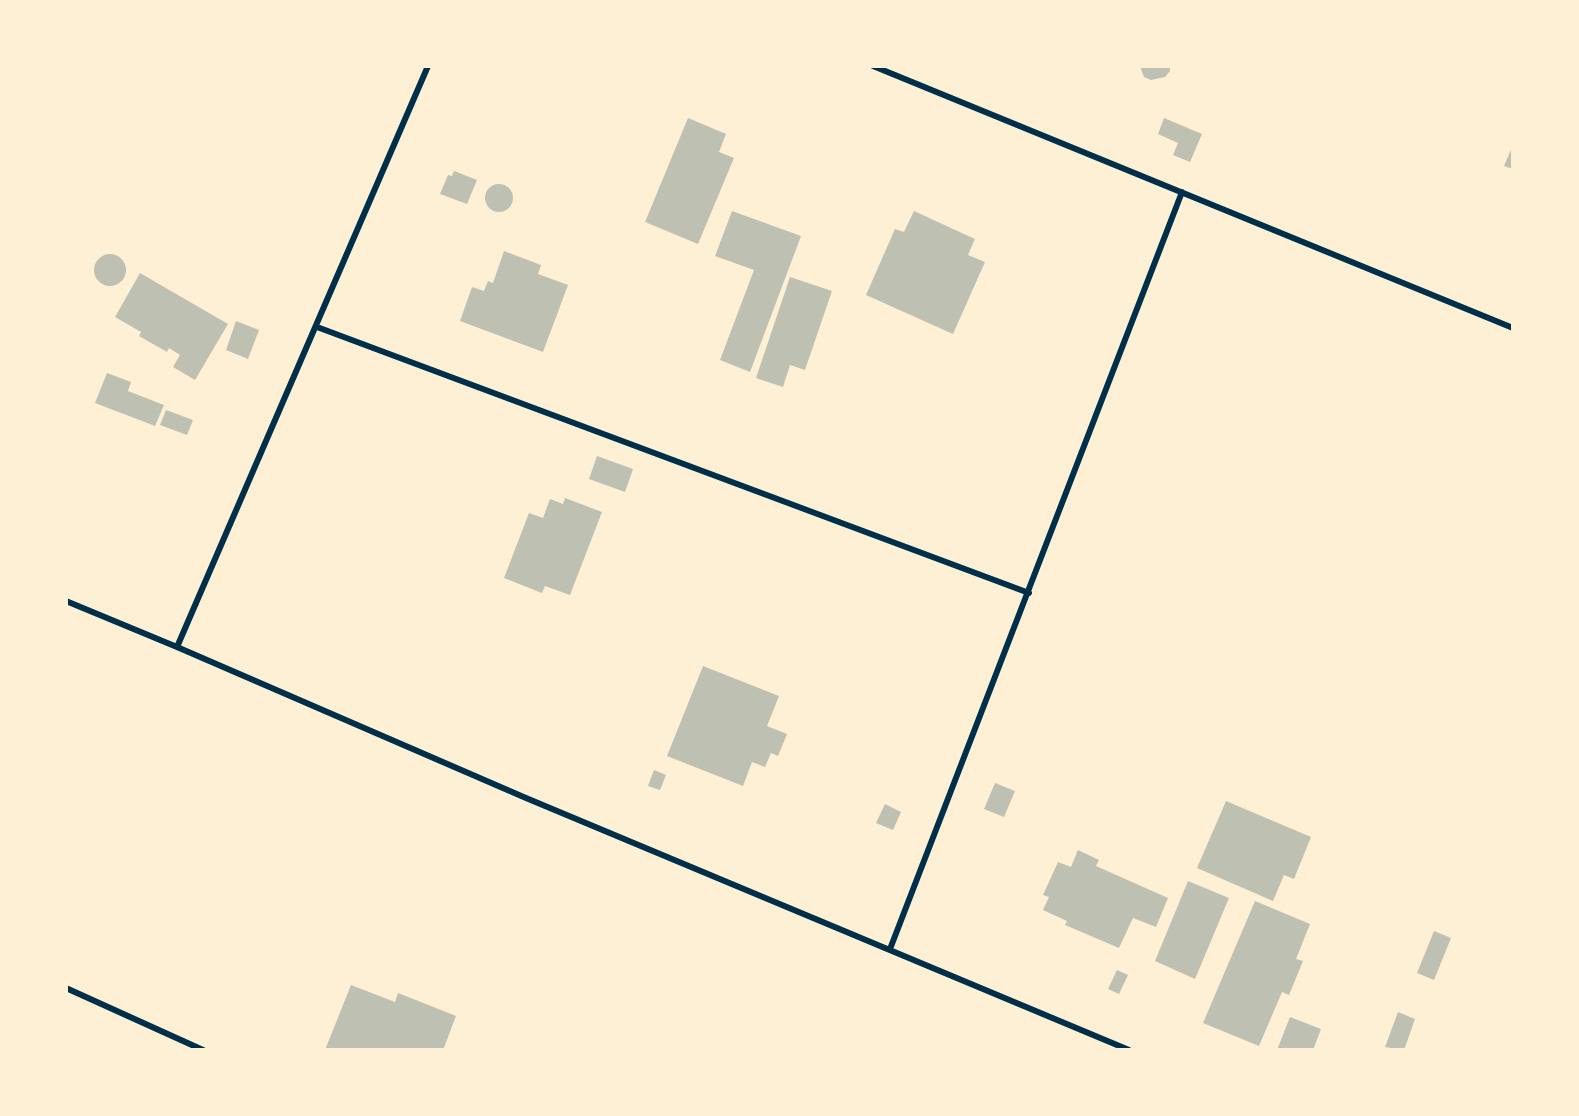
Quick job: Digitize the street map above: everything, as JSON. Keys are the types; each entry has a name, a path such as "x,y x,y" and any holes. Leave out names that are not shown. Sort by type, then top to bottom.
{"street":[{"path":"177,647 428,66"},
{"path":"873,66 1513,327"},
{"path":"890,949 1182,192"},
{"path":"317,327 1029,592"},
{"path":"66,601 526,798 1129,1050"},
{"path":"66,988 203,1050"}],"building":[{"path":"1140,66 1170,66 1170,71 1165,77 1151,80 1144,77"},
{"path":"688,118 726,134 719,152 734,158 698,244 645,222"},
{"path":"1164,118 1202,134 1190,162 1173,155 1178,143 1158,134"},
{"path":"1513,145 1513,169 1504,166"},
{"path":"454,171 477,180 467,204 440,194 448,175 452,176"},
{"path":"499,184 509,188 513,198 509,208 499,212 489,208 485,198 489,188"},
{"path":"732,211 801,236 750,372 720,360 754,270 715,256"},
{"path":"914,211 975,239 968,255 985,262 953,334 866,295 895,229 904,232"},
{"path":"504,251 541,265 538,274 568,285 543,352 460,321 472,287 484,291 488,281 493,283"},
{"path":"110,254 121,259 126,270 121,281 110,286 99,281 94,270 99,259"},
{"path":"140,273 228,324 195,380 173,367 180,355 169,348 167,352 139,336 141,332 115,317"},
{"path":"790,277 832,291 805,370 790,365 783,387 756,378"},
{"path":"236,321 259,330 248,359 226,350"},
{"path":"107,373 131,382 128,391 164,405 155,426 95,403"},
{"path":"166,410 193,420 187,435 160,425"},
{"path":"597,456 633,469 625,492 589,479"},
{"path":"565,498 602,512 570,595 545,586 542,593 504,578 529,513 543,518 550,499 563,504"},
{"path":"703,666 779,696 767,726 787,734 778,756 771,753 765,767 752,762 743,786 667,756"},
{"path":"654,770 666,775 660,790 648,786"},
{"path":"995,783 1015,791 1004,817 984,809"},
{"path":"1226,801 1311,837 1294,879 1284,875 1273,901 1197,868"},
{"path":"885,804 901,812 893,830 876,823"},
{"path":"1078,850 1099,860 1096,866 1168,898 1156,927 1133,918 1119,948 1065,925 1067,921 1043,910 1049,897 1043,895 1058,862 1071,867"},
{"path":"1188,881 1229,898 1195,979 1155,961"},
{"path":"1255,901 1310,924 1296,959 1303,961 1289,995 1282,992 1259,1046 1203,1023"},
{"path":"1434,931 1451,938 1434,980 1417,973"},
{"path":"1117,970 1128,975 1119,994 1108,989"},
{"path":"351,985 395,1002 398,993 456,1016 443,1050 325,1050"},
{"path":"1398,1012 1415,1019 1404,1050 1385,1047"},
{"path":"1290,1017 1321,1029 1313,1050 1277,1050"}]}
